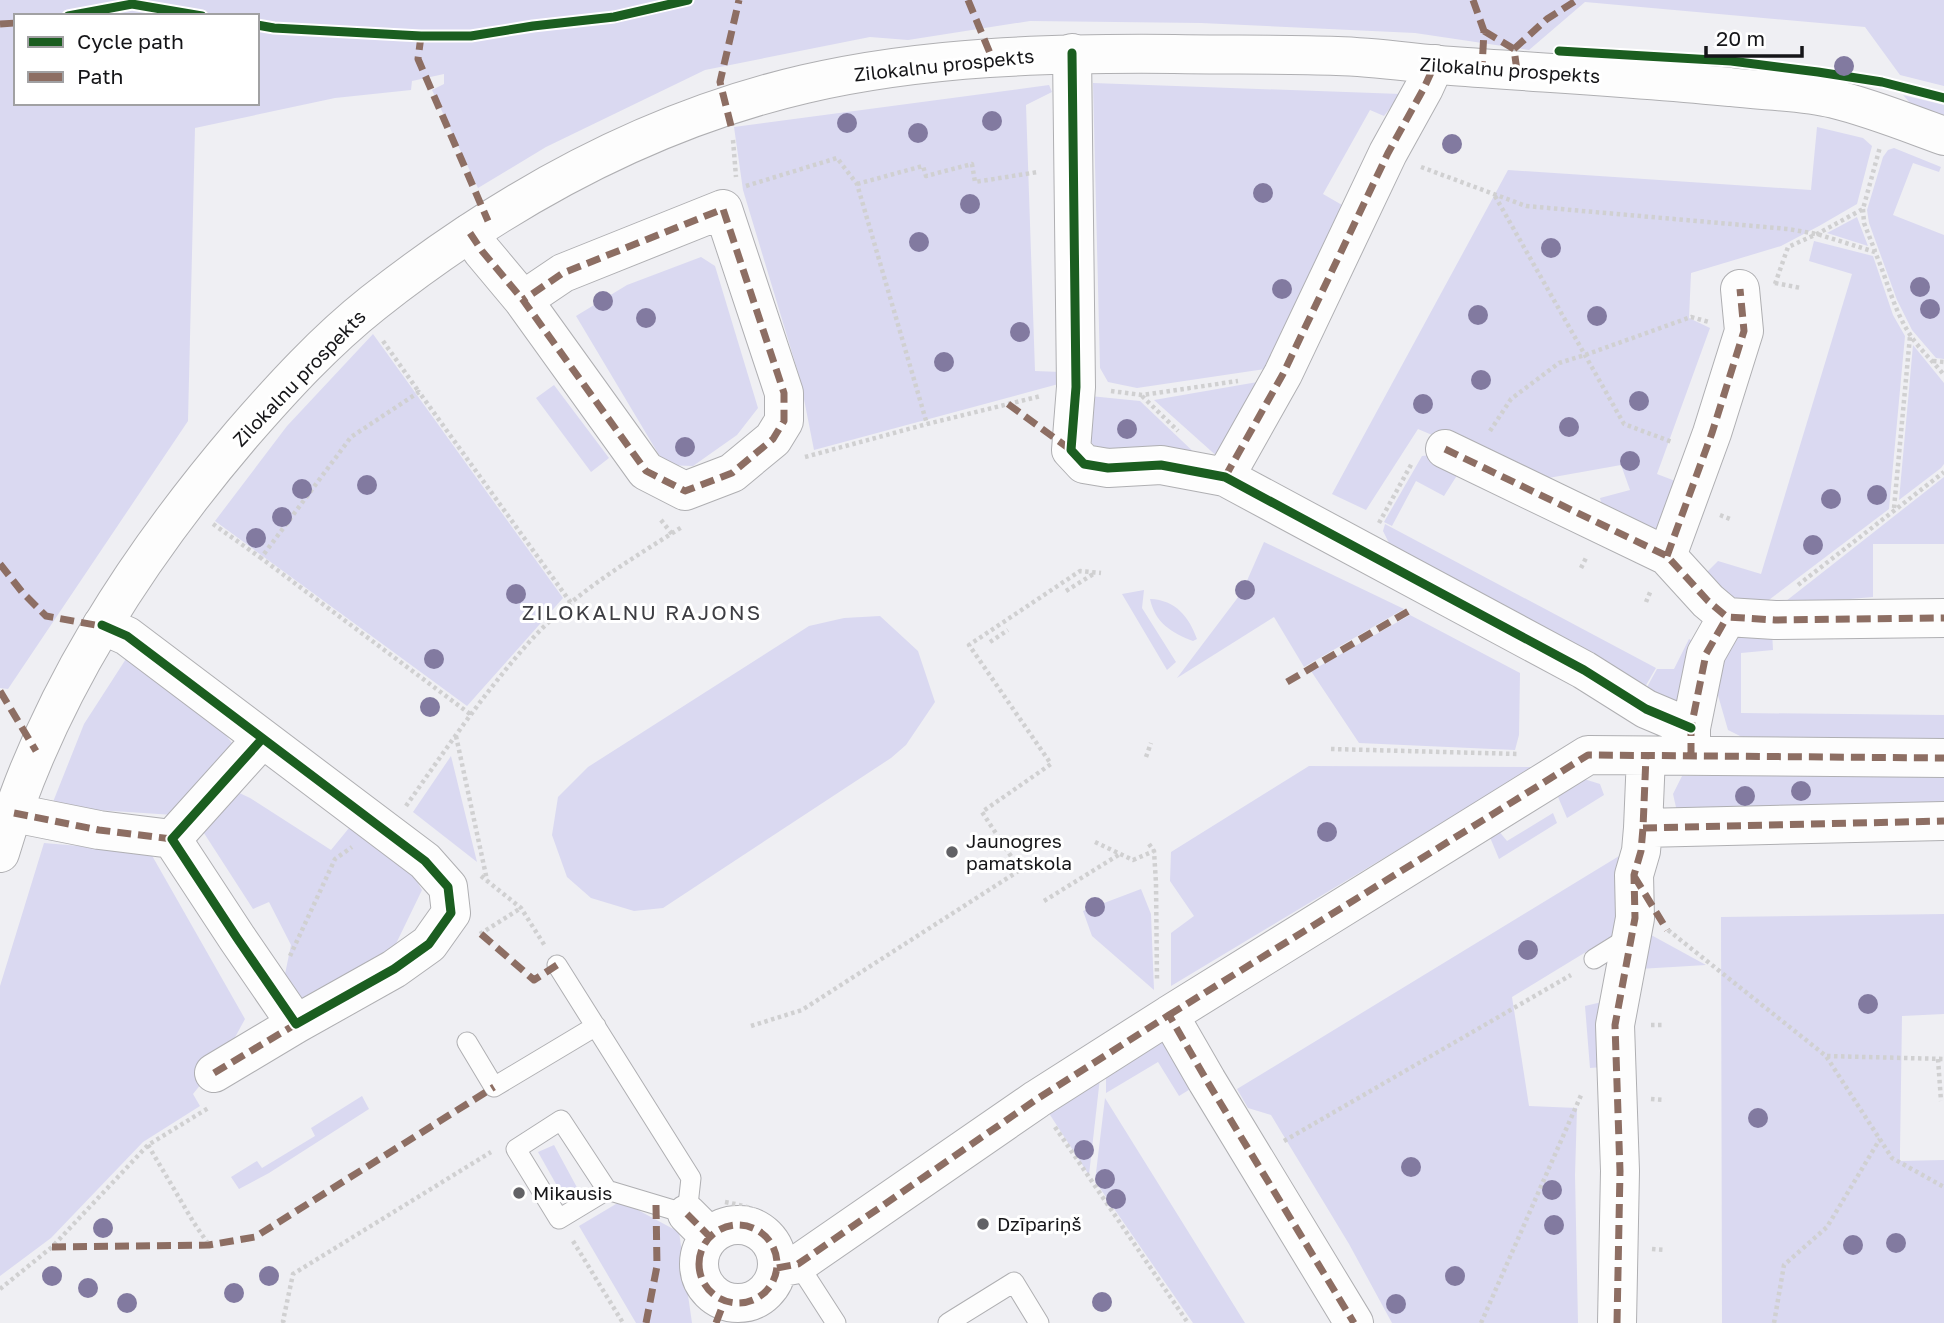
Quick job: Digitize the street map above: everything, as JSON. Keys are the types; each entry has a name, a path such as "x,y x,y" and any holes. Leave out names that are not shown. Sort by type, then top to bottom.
{"street":[{"name":"Zilokalnu prospekts","path":"4,839 36,751 65,693 102,625 147,555 192,494 264,408 316,355 370,305 470,233 547,185 624,145 726,105 807,83 895,67 992,58 1072,53 1341,56 1664,80 1830,98 1944,136"},
{"path":"1072,53 1076,387 1071,450 1084,464 1108,468 1161,466 1225,477 1584,670 1646,709 1691,742"},
{"path":"1225,477 1283,374 1388,153 1435,64"},
{"path":"470,233 523,300 646,471 685,491 732,473 774,439 784,421 784,393 723,209 564,273 523,300"},
{"path":"1667,556 1704,453 1758,286"},
{"path":"1458,455 1667,556 1708,601 1727,617 1775,620 1944,618"},
{"path":"1691,742 1706,653 1727,617"},
{"path":"102,625 127,636 381,826 425,861 448,887 451,913 429,944 394,969 214,1073"},
{"path":"173,839 262,739"},
{"path":"788,1266 777,1256 765,1235 757,1229 736,1224 716,1230 698,1225 700,1275 720,1312 737,1303 756,1299 788,1266 1037,1099 1163,1005 1588,755 1646,756 1691,742 1944,758"},
{"path":"1617,1323 1620,1171 1615,1025 1633,927 1634,875 1641,851 1646,756"},
{"path":"1643,828 1944,821"},
{"path":"4,839 99,830 173,839 296,1024"},
{"path":"1163,1005 1354,1323"}],"lane":[{"path":"1594,959 1633,927"},
{"path":"557,965 691,1178 698,1225 607,1190 561,1120 516,1149 559,1219 607,1190"},
{"path":"467,1042 494,1087 596,1026"},
{"path":"788,1266 836,1323"},
{"path":"947,1323 1014,1282 1040,1323"}],"path":[{"path":"733,138 737,188 837,158 853,178 857,184 927,424"},
{"path":"1388,153 1526,206 1788,229 1817,234 1875,252"},
{"path":"857,184 923,166 926,176 972,164 975,182 1074,166"},
{"path":"1494,195 1624,424 1704,453"},
{"path":"1863,209 1864,223 1894,304 1910,335 1944,375"},
{"path":"1758,286 1801,288"},
{"path":"1374,558 1378,526 1426,439 1458,455 1511,399 1559,363 1691,317 1744,331"},
{"path":"1894,509 1910,335"},
{"path":"380,337 571,603"},
{"path":"1933,361 1944,362"},
{"path":"797,461 810,455 1076,387 1142,395 1283,374"},
{"path":"261,558 351,438 419,392"},
{"path":"1775,620 1775,602 1944,472"},
{"path":"208,521 470,714"},
{"path":"274,992 335,859 400,814 470,714 533,638 571,603 693,521"},
{"path":"751,1026 802,1010 1020,870 982,812 1051,764 969,645 1080,571 1101,573"},
{"path":"1066,592 1095,573"},
{"path":"990,642 1009,630"},
{"path":"456,736 488,881"},
{"path":"1146,757 1151,743"},
{"path":"1331,749 1522,755"},
{"path":"1095,842 1133,860 1154,851"},
{"path":"1149,844 1154,851 1163,1005"},
{"path":"1044,901 1120,854"},
{"path":"481,934 521,908 557,965"},
{"path":"1633,927 1667,930 1826,1056 1892,1158 1944,1187"},
{"path":"1254,1158 1571,975"},
{"path":"1826,1056 1941,1059 1941,1101"},
{"path":"1481,1323 1579,1098 1588,1086"},
{"path":"1037,1099 1188,1323"},
{"path":"1774,1323 1784,1265 1827,1227 1881,1139"},
{"path":"149,1145 209,1245"},
{"path":"284,1323 293,1275 501,1146 516,1149"},
{"path":"559,1219 622,1323"}],"shaded area":[{"path":"0,0 1944,0 1944,86 1900,75 1865,27 1585,2 1529,50 1415,33 1201,23 1030,21 908,40 870,37 705,70 546,147 478,188 432,90 444,84 444,74 412,81 411,90 335,98 195,128 188,421 8,689 0,688"},
{"path":"1093,83 1401,94 1384,116 1370,110 1323,194 1349,209 1265,369 1137,388 1108,382 1100,368"},
{"path":"1049,85 1052,92 1026,105 1035,371 1061,372 1062,383 814,450 800,379 743,190 734,127"},
{"path":"1903,95 1944,105 1944,117 1913,106"},
{"path":"1817,127 1863,138 1872,146 1857,204 1781,246 1691,273 1689,318 1710,328 1657,474 1683,484 1661,539 1604,513 1600,498 1630,490 1621,465 1537,480 1418,429 1366,510 1332,494 1508,170 1811,190"},
{"path":"1894,148 1941,167 1939,172 1913,163 1893,215 1944,235 1944,359 1936,358 1912,330 1897,300 1869,223 1867,210 1883,157 1888,150"},
{"path":"1857,217 1868,246 1827,233"},
{"path":"1814,241 1873,256 1893,315 1905,336 1889,509 1761,606 1716,589 1705,574 1718,561 1761,574 1852,274 1809,261"},
{"path":"701,257 715,266 758,408 737,435 693,466 665,465 576,316 627,285"},
{"path":"373,334 563,598 467,706 215,521 287,426"},
{"path":"1913,345 1944,383 1944,464 1899,500"},
{"path":"1269,380 1220,459 1154,400"},
{"path":"554,385 609,458 591,472 536,398"},
{"path":"1090,396 1140,401 1201,459 1099,453 1089,439"},
{"path":"1431,455 1461,469 1444,496 1416,481 1392,526 1384,522 1422,456"},
{"path":"1944,477 1944,544 1873,544 1873,597 1781,605"},
{"path":"1385,524 1656,668 1645,687 1394,553 1383,531"},
{"path":"1264,542 1404,609 1304,667 1274,617 1177,678 1242,592"},
{"path":"1144,590 1142,608 1176,662 1167,670 1122,594"},
{"path":"1150,599 1167,603 1180,611 1197,639 1193,641 1171,631 1156,615"},
{"path":"1410,615 1520,673 1519,735 1515,750 1359,743 1311,671"},
{"path":"880,616 918,651 935,702 906,745 891,758 663,908 634,911 591,898 567,877 552,835 558,797 588,767 809,626 844,618"},
{"path":"1772,632 1773,650 1741,653 1741,713 1944,715 1944,739 1742,737 1728,730 1715,685 1727,644 1741,634"},
{"path":"1689,639 1694,642 1682,701 1671,702 1647,687 1657,669 1674,669"},
{"path":"133,648 221,729 232,743 212,777 174,815 51,807 84,724"},
{"path":"451,756 477,862 413,812"},
{"path":"1309,766 1535,767 1171,986 1171,933 1194,916 1170,881 1171,852"},
{"path":"1944,774 1944,814 1678,816 1673,794 1682,776"},
{"path":"1584,779 1600,784 1604,795 1567,818 1558,797"},
{"path":"233,790 331,850 349,828 412,873 422,890 391,954 332,995 296,1001 283,984 291,945 269,902 253,909 202,830"},
{"path":"1553,813 1557,823 1499,859 1489,835 1498,830 1507,841"},
{"path":"44,843 150,852 245,1019 227,1052 193,1094 200,1106 143,1142 51,1238 0,1276 0,986"},
{"path":"1624,853 1622,930 1512,997 1529,1106 1577,1108 1575,1175 1578,1323 1392,1323 1349,1244 1271,1115 1248,1108 1237,1089"},
{"path":"1141,889 1151,914 1154,990 1092,936 1083,911"},
{"path":"1944,914 1944,1014 1902,1016 1900,1161 1944,1160 1944,1323 1722,1323 1721,917"},
{"path":"1642,930 1706,965 1639,969"},
{"path":"1602,1002 1603,1067 1590,1068 1585,1006"},
{"path":"1154,1029 1192,1088 1179,1096 1158,1062 1106,1093 1106,1058"},
{"path":"1102,1060 1089,1175 1041,1101"},
{"path":"362,1096 369,1109 239,1189 231,1177 257,1161 262,1168 315,1136 311,1128"},
{"path":"1105,1098 1245,1323 1193,1323 1095,1181"},
{"path":"554,1145 580,1193 565,1200 538,1152"},
{"path":"621,1201 679,1232 692,1323 636,1323 579,1226"}],"marked path":[{"path":"731,126 720,82 739,0"},
{"path":"968,0 992,58"},
{"path":"1473,0 1484,31 1482,68"},
{"path":"1514,49 1547,19 1577,0"},
{"path":"0,24 14,23"},
{"path":"1484,31 1514,49 1517,71"},
{"path":"421,36 418,59 488,221"},
{"path":"1225,477 1283,374 1388,153 1435,64"},
{"path":"470,233 523,300 646,471 685,491 732,473 773,439 784,421 784,393 723,209 563,273 523,300"},
{"path":"1667,556 1712,433 1744,331 1740,289"},
{"path":"1008,404 1071,450"},
{"path":"1445,449 1667,556 1708,601 1727,617 1775,620 1944,618"},
{"path":"0,564 46,616 106,627"},
{"path":"1287,682 1412,609"},
{"path":"1691,757 1691,728 1706,654 1727,617"},
{"path":"0,691 36,751"},
{"path":"1169,1015 1588,755 1944,758"},
{"path":"1617,1323 1620,1171 1615,1025 1635,918 1634,875 1641,851 1646,756"},
{"path":"14,813 99,830 172,839"},
{"path":"1643,828 1944,821"},
{"path":"1634,876 1667,930"},
{"path":"481,934 534,980 557,965"},
{"path":"777,1268 798,1264 1037,1099 1169,1015 1354,1323"},
{"path":"214,1073 296,1024"},
{"path":"52,1247 209,1245 255,1237 494,1087"},
{"path":"646,1323 657,1266 656,1205"},
{"path":"687,1214 709,1236"},
{"path":"730,1225 746,1225 760,1231 771,1242 777,1256 777,1264 777,1272 771,1286 760,1297 746,1303 730,1303 716,1297 705,1286 699,1272 699,1256 705,1242 716,1231 730,1225"},
{"path":"716,1323 724,1302"}],"cycle path":[{"path":"259,25 421,36 471,36 614,17 688,0"},
{"path":"79,14 132,4 190,14"},
{"path":"1559,51 1731,61 1882,82 1944,98"},
{"path":"1072,53 1076,387 1071,450 1084,464 1108,468 1161,465 1225,477 1584,670 1646,709 1691,728"},
{"path":"102,625 127,636 425,861 448,887 451,913 429,944 394,969 296,1024 172,839 262,739"}],"place":[{"name":"Jaunogres pamatskola","path":"952,852"},
{"name":"Mikausis","path":"519,1193"},
{"name":"Dzīpariņš","path":"983,1224"}],"district":[{"name":"ZILOKALNU RAJONS","path":"642,613"}]}
